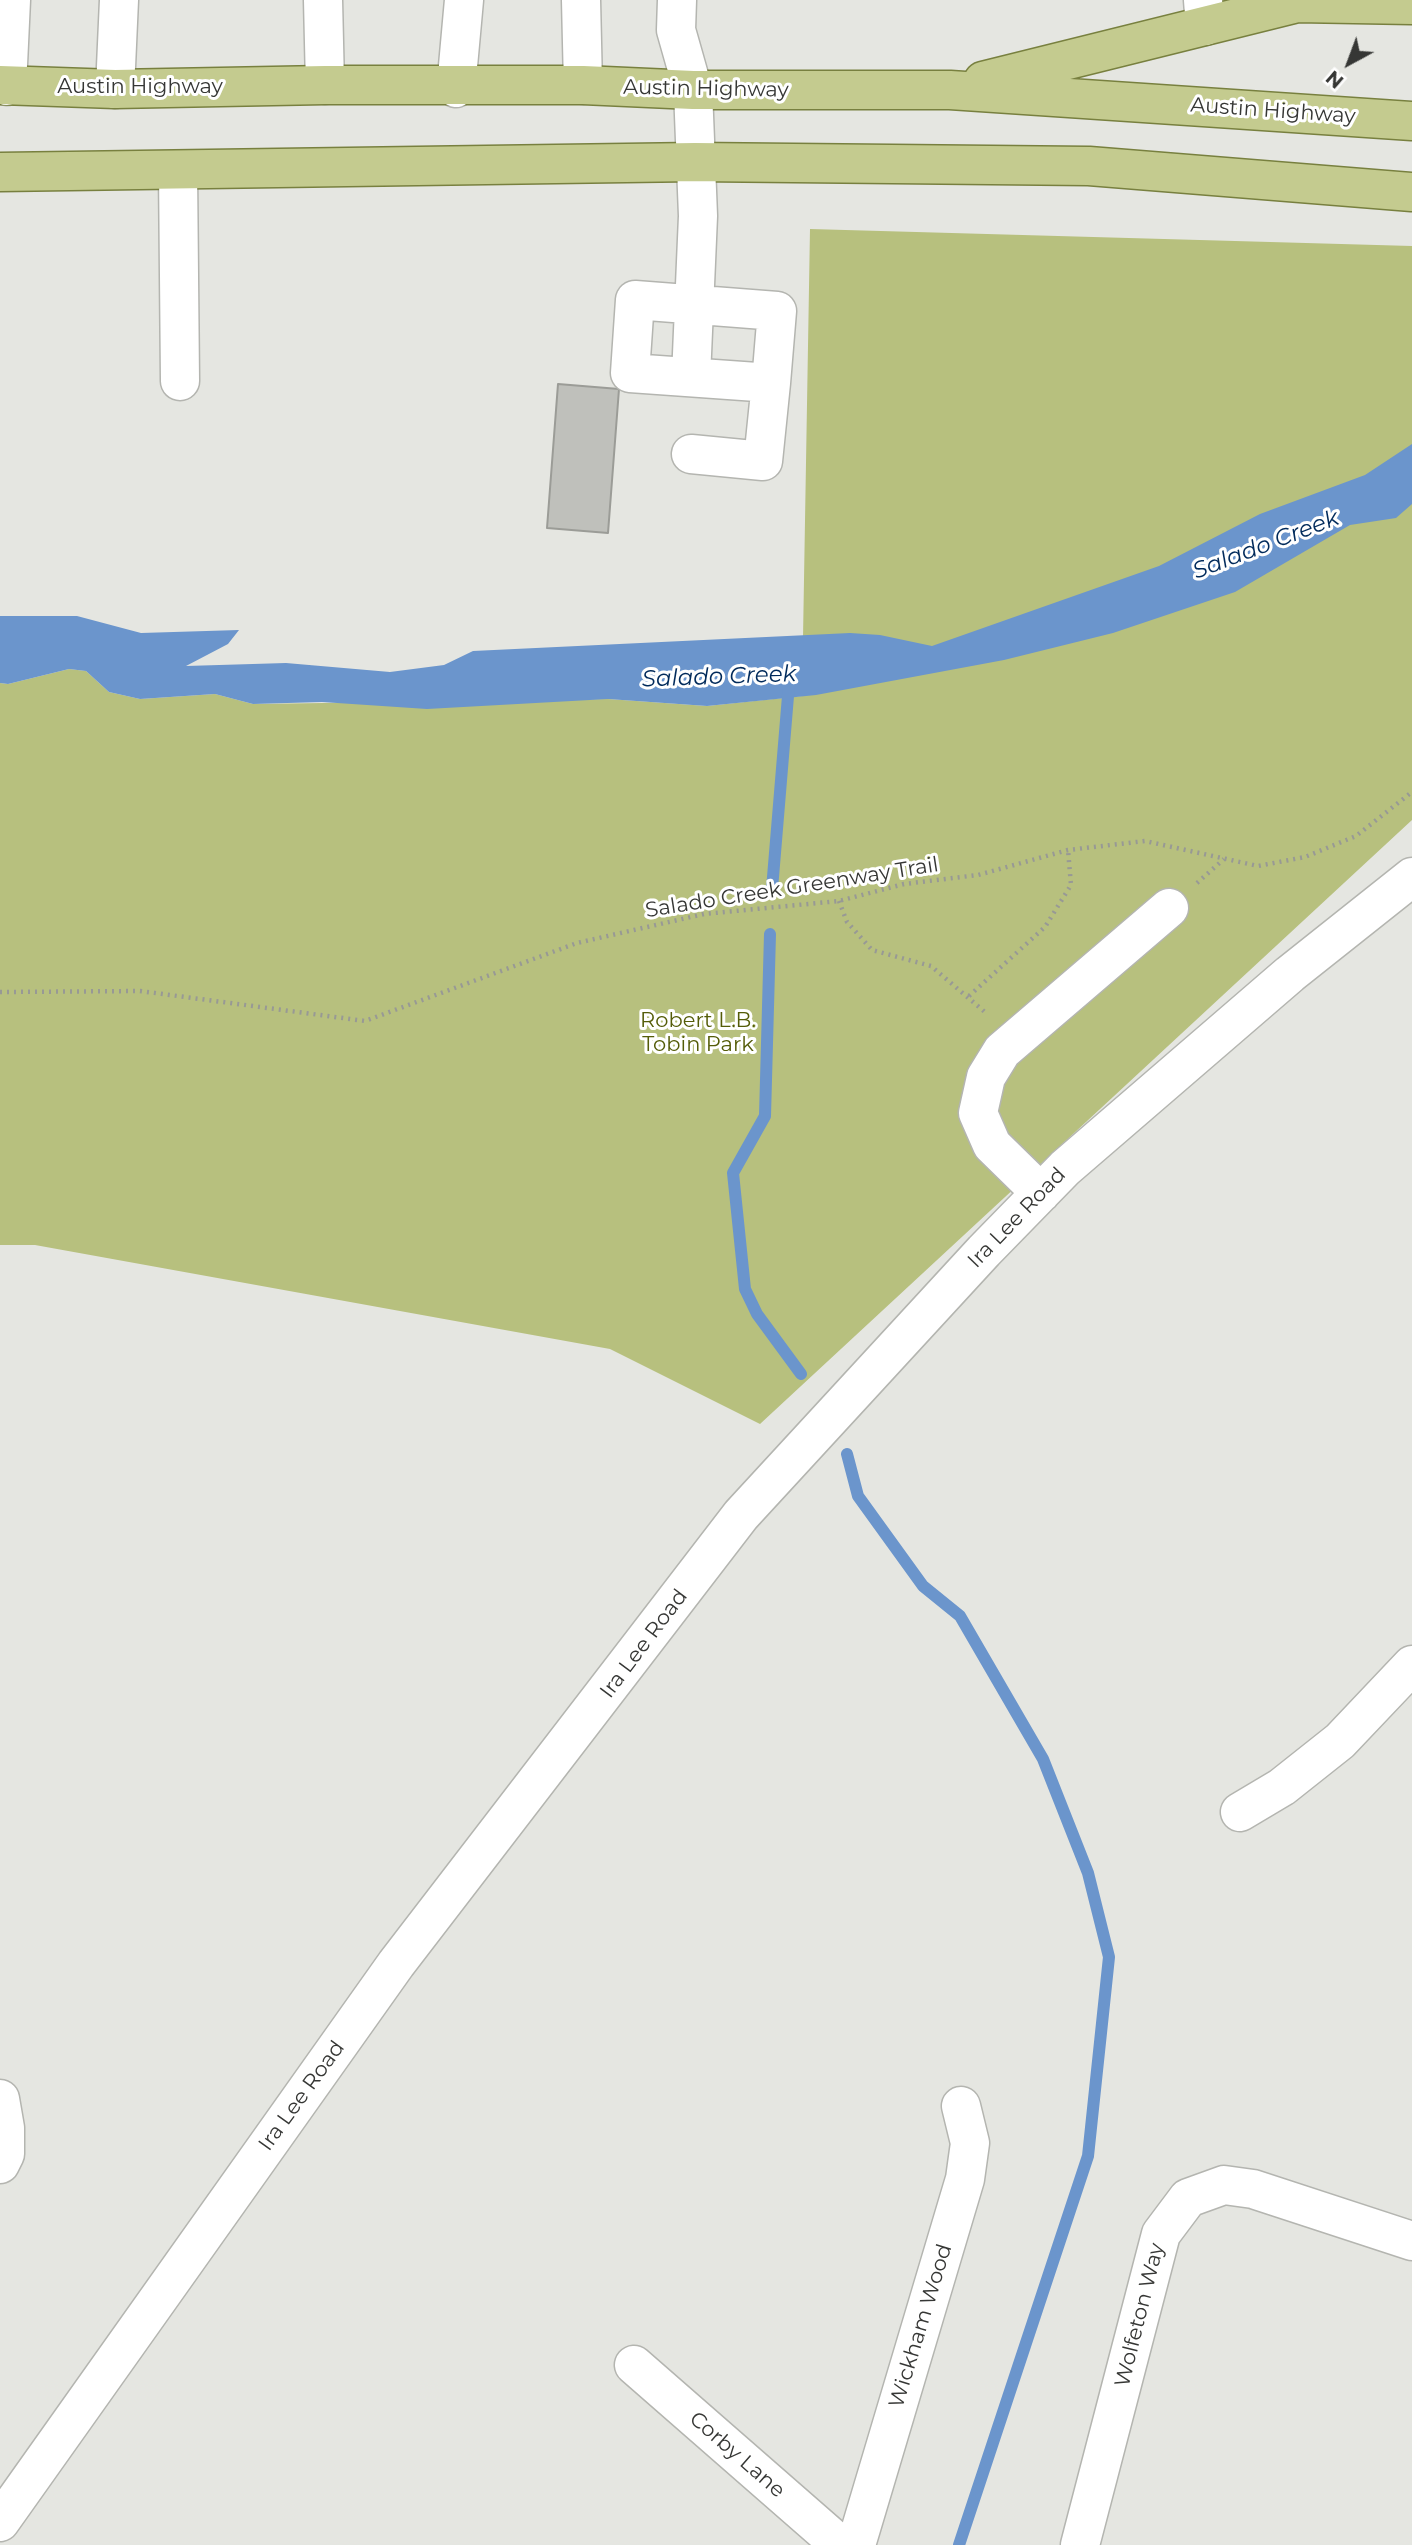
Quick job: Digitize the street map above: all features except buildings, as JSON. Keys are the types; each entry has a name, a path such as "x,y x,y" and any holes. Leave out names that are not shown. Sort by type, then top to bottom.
{"main road":[{"path":"950,90 1204,13 1297,3 1412,5"},
{"name":"Austin Highway","path":"4,86 115,89 325,85 456,88 583,85 693,90 950,90 1412,121"},
{"path":"0,172 695,162 1089,166 1412,192"}],"street":[{"path":"4,86 11,0"},
{"path":"115,89 119,0"},
{"path":"323,0 325,85"},
{"path":"456,88 464,0"},
{"path":"581,0 583,85"},
{"path":"677,0 676,30 693,90 698,216 691,377"},
{"path":"178,170 180,381"},
{"path":"691,454 763,461 771,383 777,311 635,300 631,373 771,383"},
{"name":"Ira Lee Road","path":"4,2507 396,1964 741,1514 1041,1193 1290,974 1412,877"},
{"path":"1041,1193 992,1145 978,1113 986,1077 1002,1051 1169,908"},
{"path":"1240,1812 1282,1787 1340,1741 1412,1665"},
{"path":"0,2099 5,2128 5,2154 0,2164"},
{"name":"Wickham Wood","path":"856,2545 965,2179 970,2143 961,2106"},
{"name":"Wolfeton Way","path":"1080,2545 1161,2234 1188,2198 1224,2185 1253,2189 1412,2241"},
{"name":"Corby Lane","path":"634,2365 840,2545"}],"path":[{"name":"Salado Creek Greenway Trail","path":"0,992 140,990 365,1021 577,943 704,914 839,901 905,884 978,875 1068,850 1145,841 1258,866 1305,857 1356,836 1412,793"},
{"path":"969,996 1045,927 1071,886 1068,850"},
{"path":"839,901 847,922 872,950 931,965 969,996 1014,1041"}],"green space":[{"name":"Robert L.B. Tobin Park","path":"810,229 1412,246 1412,820 760,1424 610,1349 35,1245 0,1245 0,683 8,684 69,669 86,671 109,692 140,699 215,694 253,704 608,699 707,706 802,696"}],"water":[{"name":"Salado Creek","path":"1412,444 1412,504 1396,518 1350,525 1235,592 1113,633 1004,660 816,695 707,706 608,699 427,709 322,702 253,704 215,694 140,699 109,692 86,671 69,669 8,684 0,683 0,616 77,616 141,633 239,630 228,644 186,666 286,663 390,672 444,665 473,651 850,633 880,635 932,646 1159,566 1260,514 1365,475"}],"waterway":[{"name":"Salado Creek","path":"772,889 789,684"},
{"path":"770,934 765,1116 733,1173 745,1289 757,1314 801,1374"},
{"path":"847,1454 858,1496 923,1586 960,1616 1043,1759 1088,1873 1109,1957 1088,2156 959,2545"}]}
